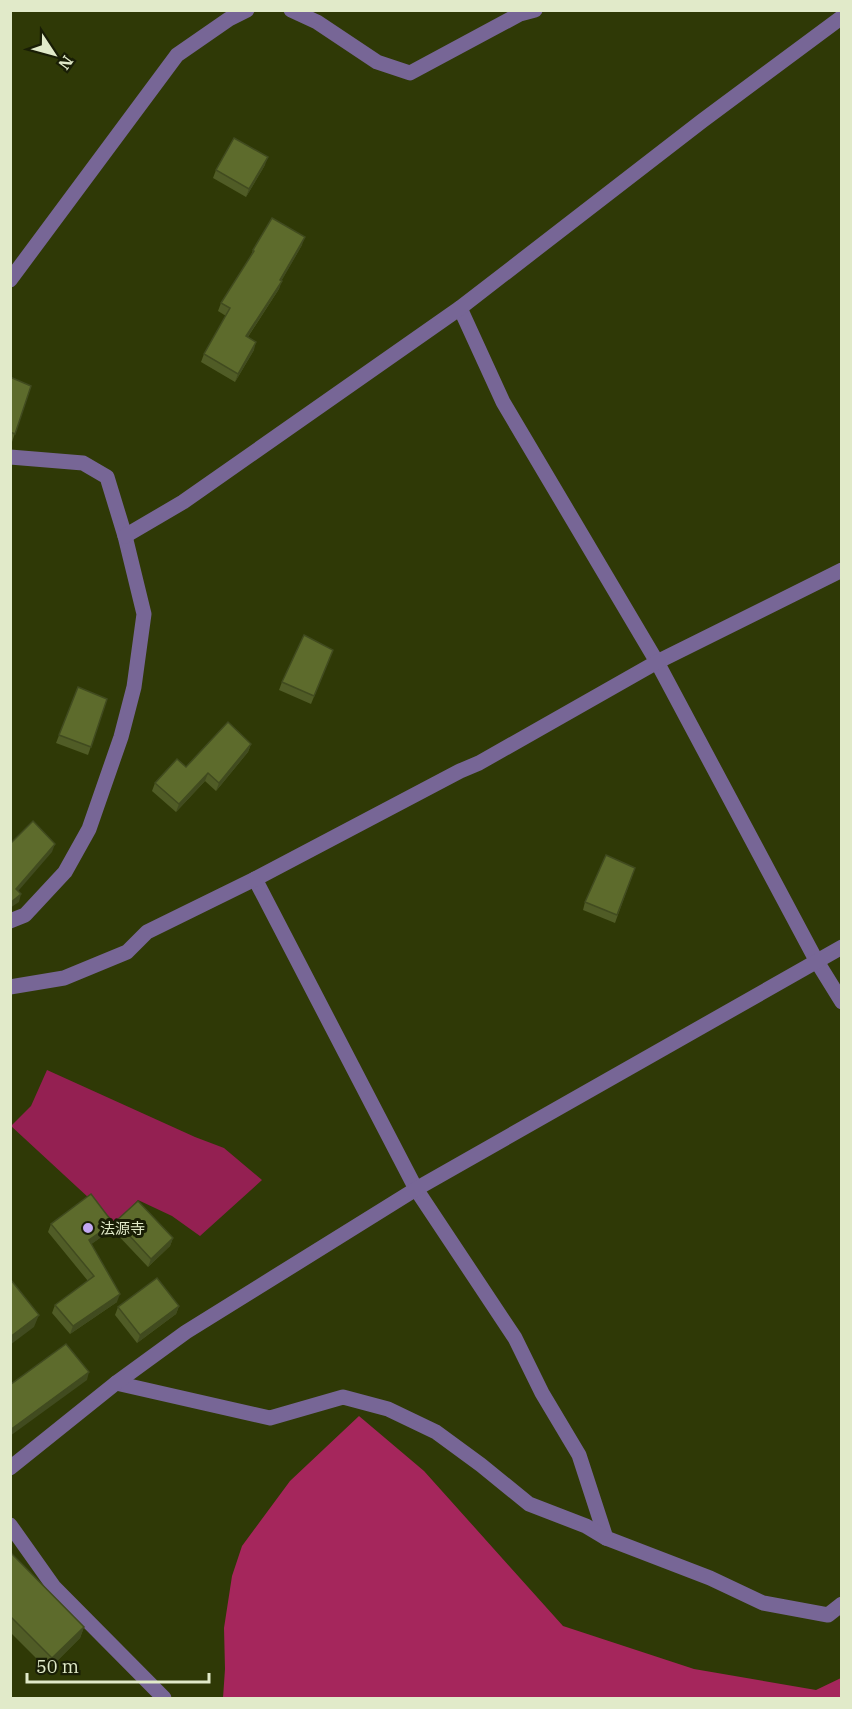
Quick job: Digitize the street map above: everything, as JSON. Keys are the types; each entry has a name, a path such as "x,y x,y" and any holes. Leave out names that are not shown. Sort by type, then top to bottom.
{"street":[{"path":"10,280 177,55 229,19 247,10"},
{"path":"291,10 317,22 376,62 410,73 520,14 535,10"},
{"path":"125,536 183,501 460,309 702,121 842,17"},
{"path":"460,309 503,402 657,662 816,960 842,1002"},
{"path":"10,458 83,463 107,477 125,536 144,614 134,687 121,737 89,829 65,872 24,915 10,921"},
{"path":"10,987 64,978 127,952 147,932 479,763 657,662 842,570"},
{"path":"255,879 416,1189 515,1338 542,1393 579,1455 606,1538"},
{"path":"10,1468 116,1383 186,1332 416,1189 842,947"},
{"path":"116,1383 270,1418 343,1397 388,1410 436,1432 529,1504 586,1526 606,1538 710,1578 763,1603 828,1615 842,1604"},
{"path":"10,1526 54,1587 164,1698"}],"shaded area":[{"path":"47,1070 224,1148 262,1180 200,1236 172,1216 138,1200 116,1223 11,1126 31,1106"},
{"path":"359,1416 424,1471 563,1626 694,1669 816,1690 841,1678 841,1698 223,1698 224,1628 232,1576 242,1546 290,1481"}],"building":[{"path":"234,138 268,157 249,189 216,170"},
{"path":"272,218 305,237 280,280 282,281 246,336 256,342 238,374 204,354 230,308 221,303"},
{"path":"10,377 31,386 15,434 10,432"},
{"path":"304,635 333,650 314,696 282,682"},
{"path":"78,687 107,699 91,747 59,735"},
{"path":"228,722 251,744 219,783 208,773 179,804 155,783 177,759 186,767"},
{"path":"33,821 55,844 16,889 21,894 10,903 10,844"},
{"path":"606,855 635,868 617,915 585,902"},
{"path":"91,1194 113,1223 89,1240 120,1294 73,1326 55,1305 94,1276 51,1224"},
{"path":"138,1201 173,1238 151,1259 116,1221"},
{"path":"157,1278 179,1306 140,1335 118,1307"},
{"path":"10,1281 39,1315 10,1337"},
{"path":"66,1344 89,1372 10,1430 10,1385"},
{"path":"10,1552 84,1627 52,1658 10,1616"}],"place":[{"name":"法源寺","path":"88,1228"}]}
